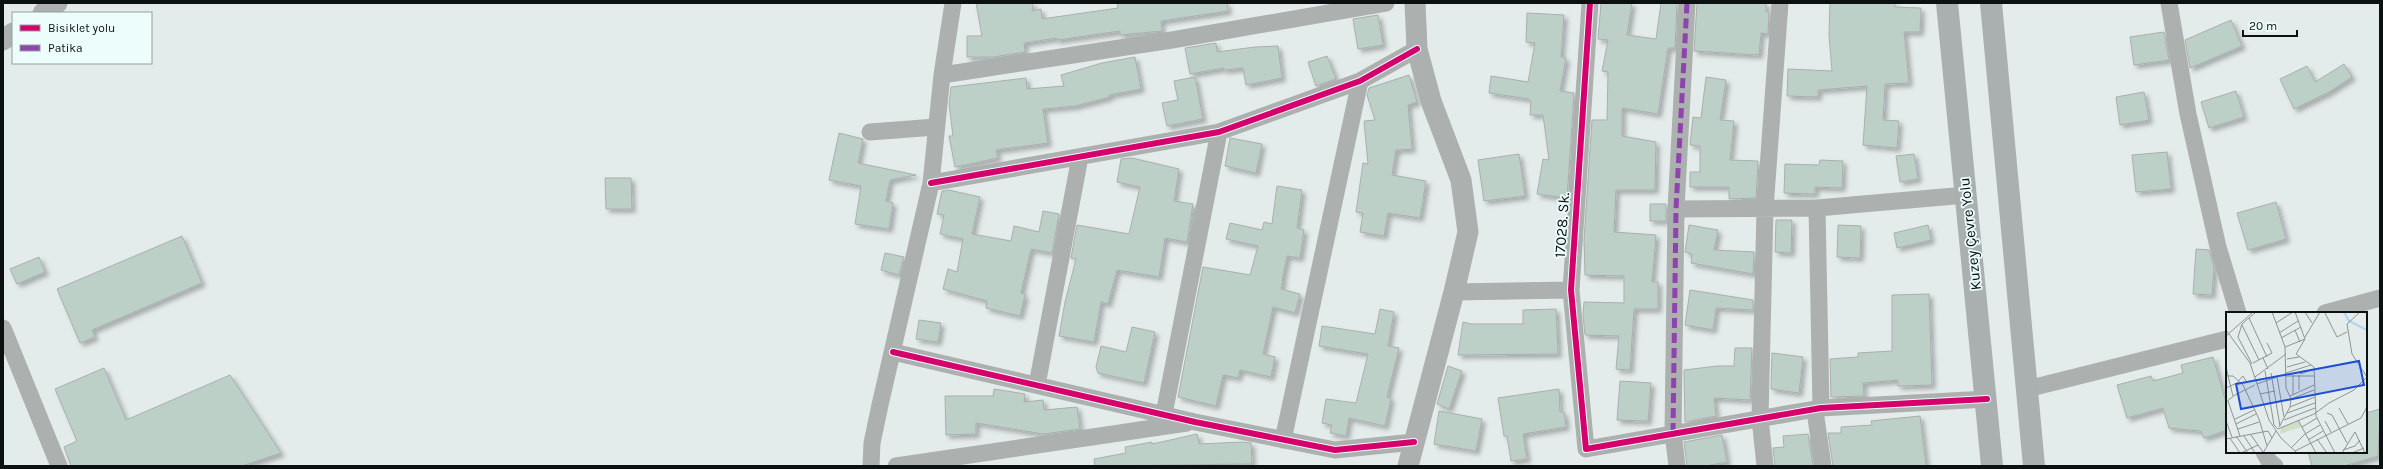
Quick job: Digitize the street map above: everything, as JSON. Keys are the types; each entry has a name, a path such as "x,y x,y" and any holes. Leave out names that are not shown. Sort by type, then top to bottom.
{"highway":[{"name":"Kuzey Çevre Yolu","path":"1947,3 1987,399 1992,466"},
{"path":"1991,3 2034,466"}],"street":[{"path":"44,12 57,3"},
{"path":"871,466 872,443 931,183 942,75 954,3"},
{"path":"942,75 1172,40 1386,3"},
{"path":"1408,466 1454,292 1468,232 1461,180 1431,101 1417,49 1415,3"},
{"name":"17028. Sk.","path":"1590,3 1571,290 1586,449 1673,433"},
{"path":"1677,466 1673,433 1676,209 1687,3"},
{"path":"1765,466 1760,418 1765,209 1780,3"},
{"path":"2169,3 2188,114 2216,240 2238,312"},
{"path":"3,40 12,34"},
{"path":"931,183 1080,158 1219,132 1360,80 1417,49"},
{"path":"1283,440 1360,80"},
{"path":"870,132 936,127"},
{"path":"1164,414 1219,132"},
{"path":"1037,385 1080,158"},
{"path":"1676,209 1817,208 1966,194"},
{"path":"1817,208 1818,409 1823,466"},
{"path":"1454,292 1571,290"},
{"path":"2329,312 2380,298"},
{"path":"3,328 59,466"},
{"path":"2027,389 2226,339"},
{"path":"893,352 1195,422 1335,450 1414,442"},
{"path":"1673,433 1818,409 1987,399"},
{"path":"896,466 1195,422"},
{"path":"2265,453 2269,461 2275,466"}],"building":[{"path":"976,3 1033,3 1032,11 1041,9 1042,19 1118,8 1117,3 1227,3 1228,11 1161,21 1162,31 1120,35 1120,31 1057,40 1057,38 1024,43 1025,52 993,57 967,57 967,36 982,36"},
{"path":"1601,3 1632,3 1627,35 1656,39 1661,3 1677,3 1675,48 1668,48 1658,114 1622,108 1622,136 1656,142 1655,190 1616,190 1614,232 1656,235 1652,282 1658,282 1658,309 1634,309 1630,370 1616,369 1619,336 1585,335 1583,315 1584,302 1624,303 1624,276 1585,275 1584,240 1592,120 1607,120 1608,72 1602,71 1608,40 1598,39"},
{"path":"1697,3 1766,3 1766,12 1769,12 1768,34 1761,33 1759,55 1694,51"},
{"path":"1830,3 1895,3 1895,7 1921,8 1920,32 1904,32 1909,83 1885,84 1883,120 1899,121 1897,148 1863,145 1867,86 1818,90 1818,97 1787,96 1788,69 1832,71 1829,35"},
{"path":"1527,13 1564,15 1561,57 1566,58 1560,91 1574,93 1567,198 1537,194 1543,159 1549,160 1543,115 1530,115 1531,102 1529,99 1489,93 1491,76 1528,82 1535,43 1526,42"},
{"path":"1378,15 1383,45 1358,49 1353,19"},
{"path":"2231,20 2242,46 2190,68 2185,40"},
{"path":"2164,32 2169,60 2134,65 2130,37"},
{"path":"1216,43 1217,52 1255,47 1278,46 1282,78 1246,85 1243,68 1224,70 1224,68 1190,74 1185,48"},
{"path":"1327,56 1336,79 1316,86 1308,62"},
{"path":"1135,57 1141,89 1109,95 1110,97 1075,106 1043,109 1048,143 996,150 998,158 955,167 949,136 953,136 949,104 951,87 1026,78 1027,89 1064,86 1061,75 1102,63"},
{"path":"2344,64 2352,77 2329,92 2294,109 2280,79 2307,66 2315,82"},
{"path":"1409,75 1417,102 1408,105 1412,149 1396,150 1392,175 1426,181 1420,218 1388,213 1384,236 1360,232 1363,213 1356,212 1363,163 1368,164 1364,121 1375,120 1367,95 1369,88"},
{"path":"1195,77 1203,119 1167,126 1162,103 1178,100 1174,81"},
{"path":"1706,77 1726,80 1720,120 1734,121 1730,160 1758,161 1756,198 1729,199 1729,187 1690,187 1690,172 1700,172 1700,146 1690,145 1693,117 1701,118"},
{"path":"2236,91 2244,117 2209,128 2201,102"},
{"path":"2144,92 2149,120 2120,125 2116,97"},
{"path":"839,133 863,139 858,163 916,175 890,180 886,201 893,203 889,229 855,224 861,186 829,180"},
{"path":"1230,138 1262,144 1256,173 1225,166"},
{"path":"2167,152 2171,189 2136,192 2132,155"},
{"path":"1519,154 1525,196 1484,201 1478,160"},
{"path":"1914,154 1918,179 1900,182 1896,156"},
{"path":"1132,158 1179,169 1174,201 1193,204 1187,242 1165,238 1159,277 1117,270 1108,304 1101,302 1094,342 1059,336 1065,302 1076,259 1071,258 1077,225 1129,234 1140,187 1117,182 1121,159"},
{"path":"1820,160 1843,161 1842,188 1815,187 1815,194 1784,193 1785,164 1819,165"},
{"path":"605,178 631,178 632,209 606,209"},
{"path":"1277,186 1302,190 1297,228 1304,230 1300,258 1287,256 1281,289 1300,294 1295,313 1273,307 1263,354 1275,357 1271,377 1240,370 1238,378 1223,375 1216,406 1178,397 1203,267 1250,275 1258,246 1226,239 1230,223 1262,230 1264,222 1272,224"},
{"path":"949,190 980,197 972,234 1011,241 1014,226 1039,232 1043,211 1059,214 1052,253 1031,249 1021,293 1025,295 1020,316 986,308 987,301 943,289 948,269 957,272 963,239 940,234 944,215 937,214 942,191"},
{"path":"2276,202 2286,239 2248,250 2237,213"},
{"path":"1650,204 1666,204 1666,221 1650,221"},
{"path":"1776,220 1792,220 1791,253 1775,252"},
{"path":"1689,225 1718,230 1714,250 1754,252 1753,274 1691,263 1692,254 1685,252"},
{"path":"1838,225 1861,226 1860,258 1837,257"},
{"path":"1928,225 1931,240 1897,248 1894,233"},
{"path":"182,236 202,283 92,330 95,337 80,343 57,289"},
{"path":"2196,249 2209,250 2214,267 2212,295 2193,294"},
{"path":"885,253 904,257 899,275 881,270"},
{"path":"39,257 45,272 17,284 10,269"},
{"path":"1690,290 1753,300 1753,310 1716,308 1713,330 1685,325"},
{"path":"1929,294 1932,385 1898,386 1898,380 1863,383 1864,396 1831,397 1830,359 1858,357 1858,353 1892,351 1892,295"},
{"path":"1380,309 1394,312 1388,346 1399,348 1387,397 1391,398 1385,426 1349,418 1346,436 1330,433 1332,425 1322,423 1326,399 1356,403 1368,354 1319,346 1322,326 1375,334"},
{"path":"1556,309 1558,354 1458,355 1463,322 1471,324 1523,324 1523,310"},
{"path":"919,320 941,323 938,342 916,339"},
{"path":"1132,327 1155,332 1144,383 1098,373 1096,367 1101,346 1126,352"},
{"path":"1735,348 1752,348 1750,400 1714,398 1716,416 1685,422 1684,370 1717,366 1734,366"},
{"path":"1772,353 1803,357 1799,393 1771,389"},
{"path":"2213,357 2226,398 2226,430 2204,438 2201,431 2169,428 2163,408 2127,418 2117,385 2151,376 2153,381 2183,373 2181,365"},
{"path":"1448,366 1462,371 1449,409 1437,404"},
{"path":"104,368 126,420 230,375 281,453 242,466 71,466 64,447 77,441 55,389"},
{"path":"1620,381 1651,383 1648,421 1617,420"},
{"path":"994,389 1025,394 1024,402 1043,400 1044,410 1077,407 1080,429 1043,434 976,423 976,434 946,435 945,396 993,396"},
{"path":"1559,389 1560,412 1564,412 1566,427 1523,434 1527,459 1511,461 1507,436 1504,436 1498,398"},
{"path":"2380,409 2378,456 2344,466 2312,466 2308,453 2367,453 2367,413"},
{"path":"1439,411 1482,419 1476,451 1434,444"},
{"path":"1920,416 1926,466 1833,466 1828,433 1841,433 1841,427 1872,425 1871,421"},
{"path":"1197,434 1199,444 1251,443 1252,464 1095,466 1094,459 1126,453 1125,447 1152,442 1152,444"},
{"path":"1808,434 1813,466 1775,466 1773,448 1784,447 1783,436"},
{"path":"1722,435 1727,462 1706,466 1687,466 1684,442"}],"marked path":[{"path":"1673,433 1676,209 1687,3"}],"cycle path":[{"path":"1590,3 1571,290 1586,449 1821,408 1987,399"},
{"path":"931,183 1219,132 1360,81 1417,49"},
{"path":"893,352 1195,422 1335,450 1414,442"}]}
